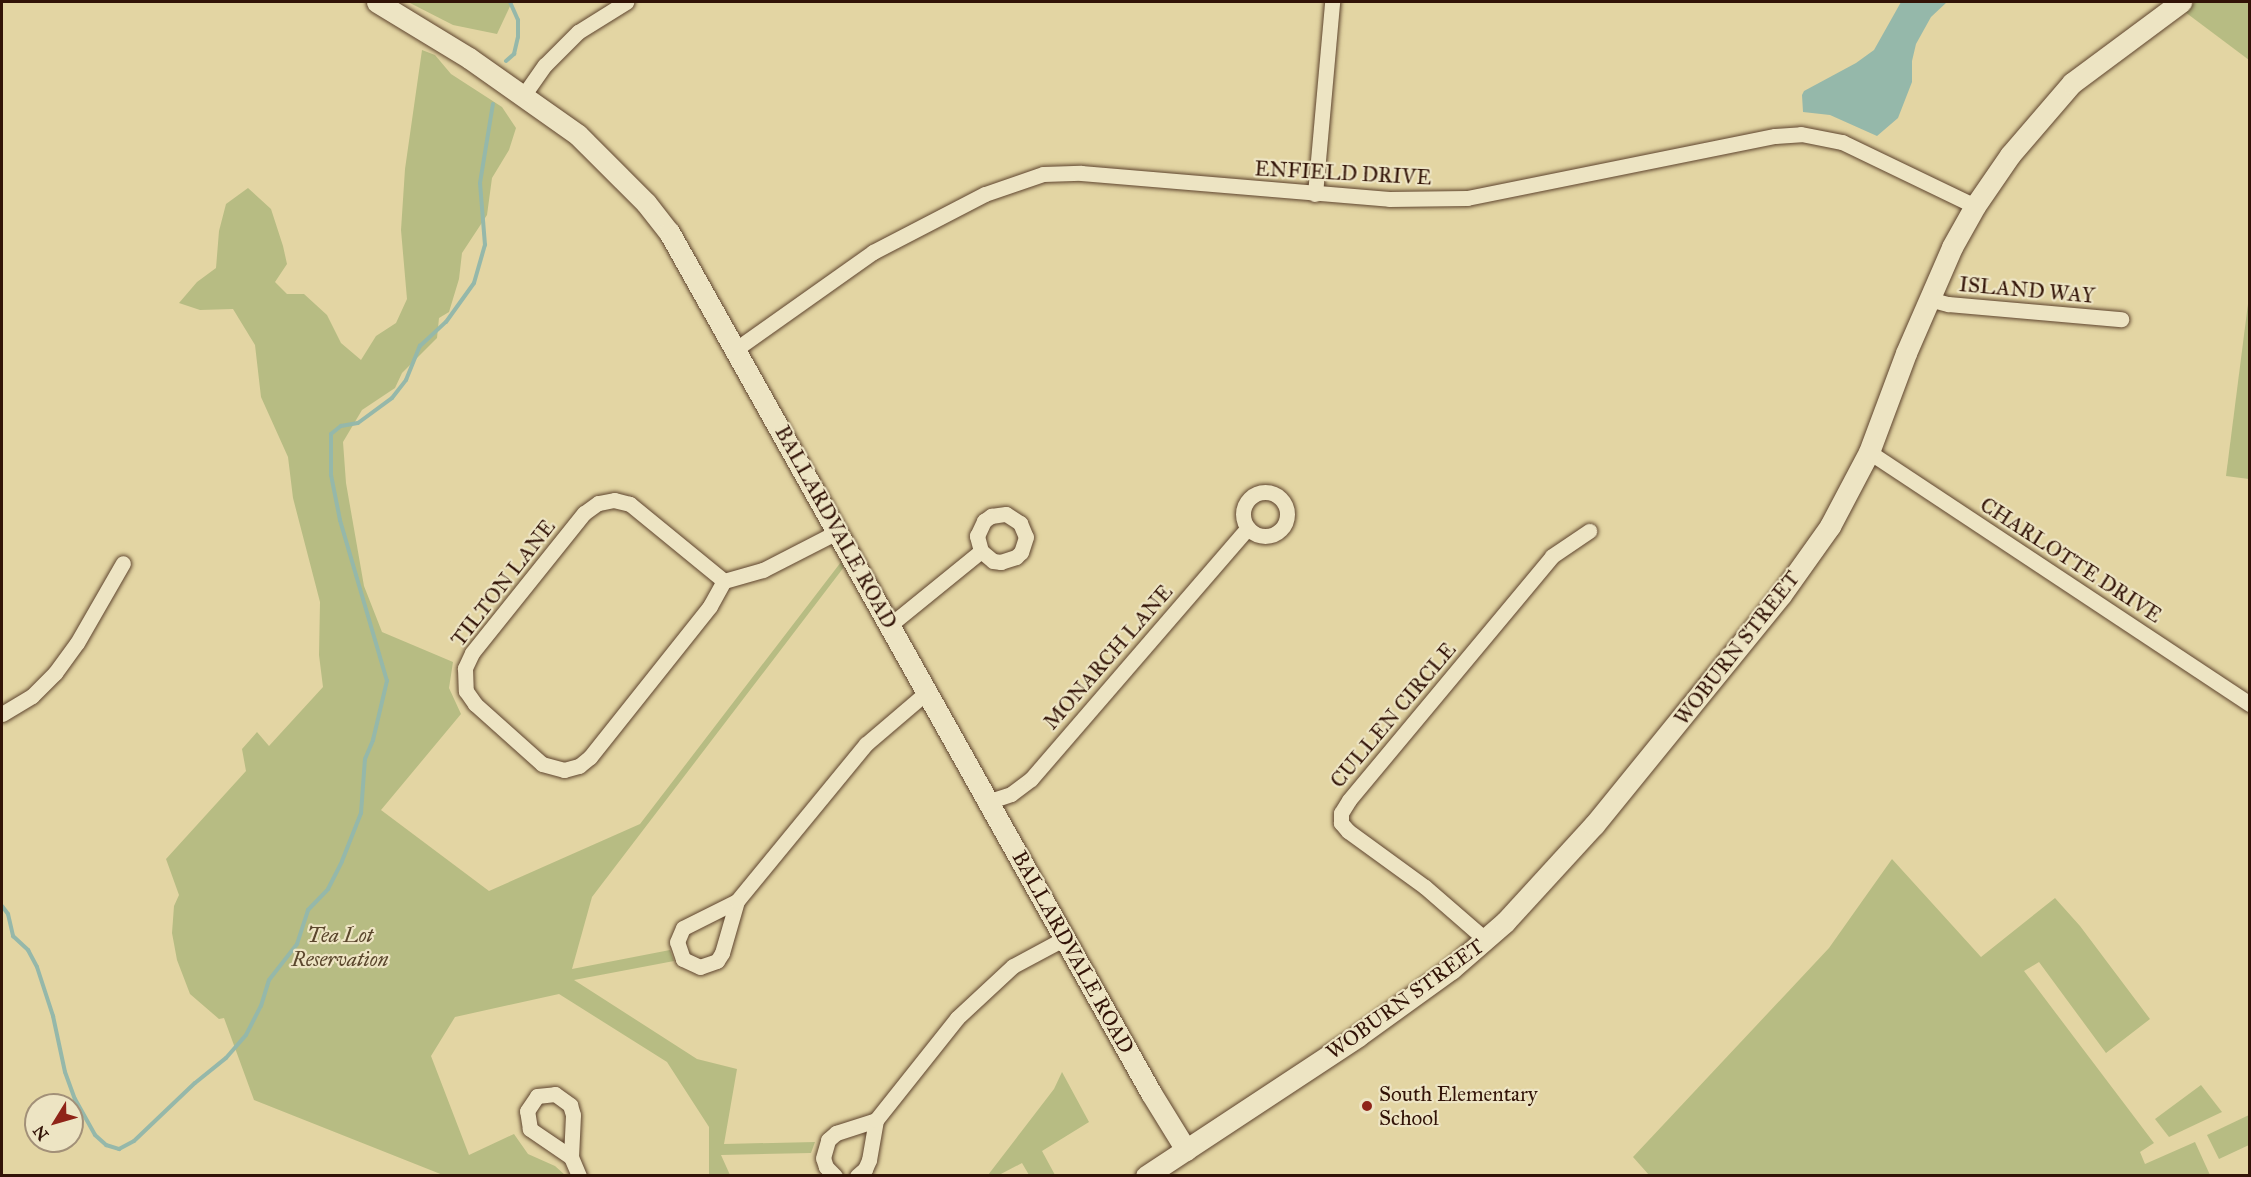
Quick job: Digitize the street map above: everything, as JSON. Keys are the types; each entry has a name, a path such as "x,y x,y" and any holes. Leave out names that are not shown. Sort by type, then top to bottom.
{"street":[{"name":"BALLARDVALE ROAD","path":"377,2 470,58 578,135 646,203 680,249 1186,1150"},
{"path":"523,96 545,66 578,32 626,2"},
{"path":"1315,194 1332,2"},
{"name":"WOBURN STREET","path":"1146,1176 1412,999 1486,940 1614,803 1781,595 1830,526 1869,452 1929,299 1952,247 1975,206 2024,136 2064,90 2181,2"},
{"name":"ENFIELD DRIVE","path":"736,349 873,252 985,194 1029,177 1056,172 1081,172 1315,194 1422,200 1476,197 1775,136 1801,134 1826,137 1857,148 1975,206"},
{"name":"ISLAND WAY","path":"1929,299 1948,304 2121,319"},
{"name":"CHARLOTTE DRIVE","path":"1869,452 2250,704"},
{"name":"TILTON LANE","path":"614,500 630,504 723,581 710,606 590,757 579,766 564,770 542,764 475,704 466,691 465,668 472,653 584,513 598,503 614,500"},
{"name":"MONARCH LANE","path":"990,801 1011,794 1031,779 1248,528"},
{"path":"723,581 763,570 838,531"},
{"name":"CULLEN CIRCLE","path":"1486,940 1425,887 1348,831 1341,823 1341,813 1349,800 1552,556 1590,531"},
{"path":"890,625 981,551"},
{"path":"2,714 32,696 55,673 77,642 123,563"},
{"path":"737,901 682,928 677,942 683,959 700,967 717,961 722,953 737,901 866,744 928,691"},
{"path":"857,1176 867,1165 876,1120 941,1036 974,1001 1021,961 1065,938"},
{"path":"835,1176 826,1167 823,1158 828,1140 836,1133 876,1120"},
{"path":"571,1157 579,1176"}],"green space":[{"path":"408,2 512,2 497,34 453,25"},
{"path":"2195,2 2249,2 2249,60 2185,12"},
{"name":"Tea Lot Reservation","path":"422,50 435,55 451,74 502,107 516,128 509,150 492,178 487,215 462,253 459,279 449,312 439,318 437,338 402,373 395,388 362,410 343,442 346,483 364,586 382,632 453,662 449,688 461,714 381,810 489,891 640,824 841,562 844,567 592,897 572,969 670,950 674,961 574,980 697,1059 737,1069 724,1144 815,1142 811,1153 721,1155 730,1175 709,1175 709,1127 667,1062 559,994 455,1017 431,1056 469,1155 514,1134 528,1154 555,1166 565,1175 443,1175 254,1100 224,1018 219,1019 190,994 177,960 172,933 174,906 179,895 166,859 246,771 242,749 257,732 269,746 323,687 319,655 320,602 293,498 288,457 261,397 255,345 233,309 200,310 179,303 197,282 216,268 219,231 226,204 248,188 271,209 283,246 287,264 275,282 287,294 304,294 327,315 341,343 361,360 376,336 396,323 407,299 401,230 405,169"},
{"path":"2249,296 2250,479 2226,476"},
{"path":"1892,859 1981,957 2055,898 2080,926 2150,1019 2106,1053 2039,962 2024,971 2154,1143 2140,1152 2145,1164 2195,1142 2210,1175 1649,1175 1633,1157 1829,948"},
{"path":"1062,1072 1089,1122 1042,1151 1055,1175 1029,1175 1022,1163 999,1175 988,1175 1054,1089"},
{"path":"2201,1085 2222,1112 2169,1137 2155,1119"},
{"path":"2249,1115 2249,1145 2219,1159 2207,1135"}],"shaded area":[{"path":"1901,2 1947,2 1931,17 1916,44 1912,61 1912,82 1898,118 1877,136 1830,115 1803,112 1802,95 1804,91 1856,63 1874,50"}],"waterway":[{"path":"506,61 514,54 518,37 518,20 510,2"},
{"path":"2,906 8,914 13,936 28,950 37,967 53,1016 65,1072 75,1099 95,1135 106,1145 119,1149 134,1141 195,1083 226,1058 246,1035 261,1006 269,980 297,944 308,910 328,889 342,861 361,813 365,759 373,740 387,681 340,520 331,475 331,434 341,426 358,423 392,398 406,380 420,346 446,322 474,283 485,245 480,183 493,104"}],"place":[{"name":"South Elementary School","path":"1367,1106"}]}
